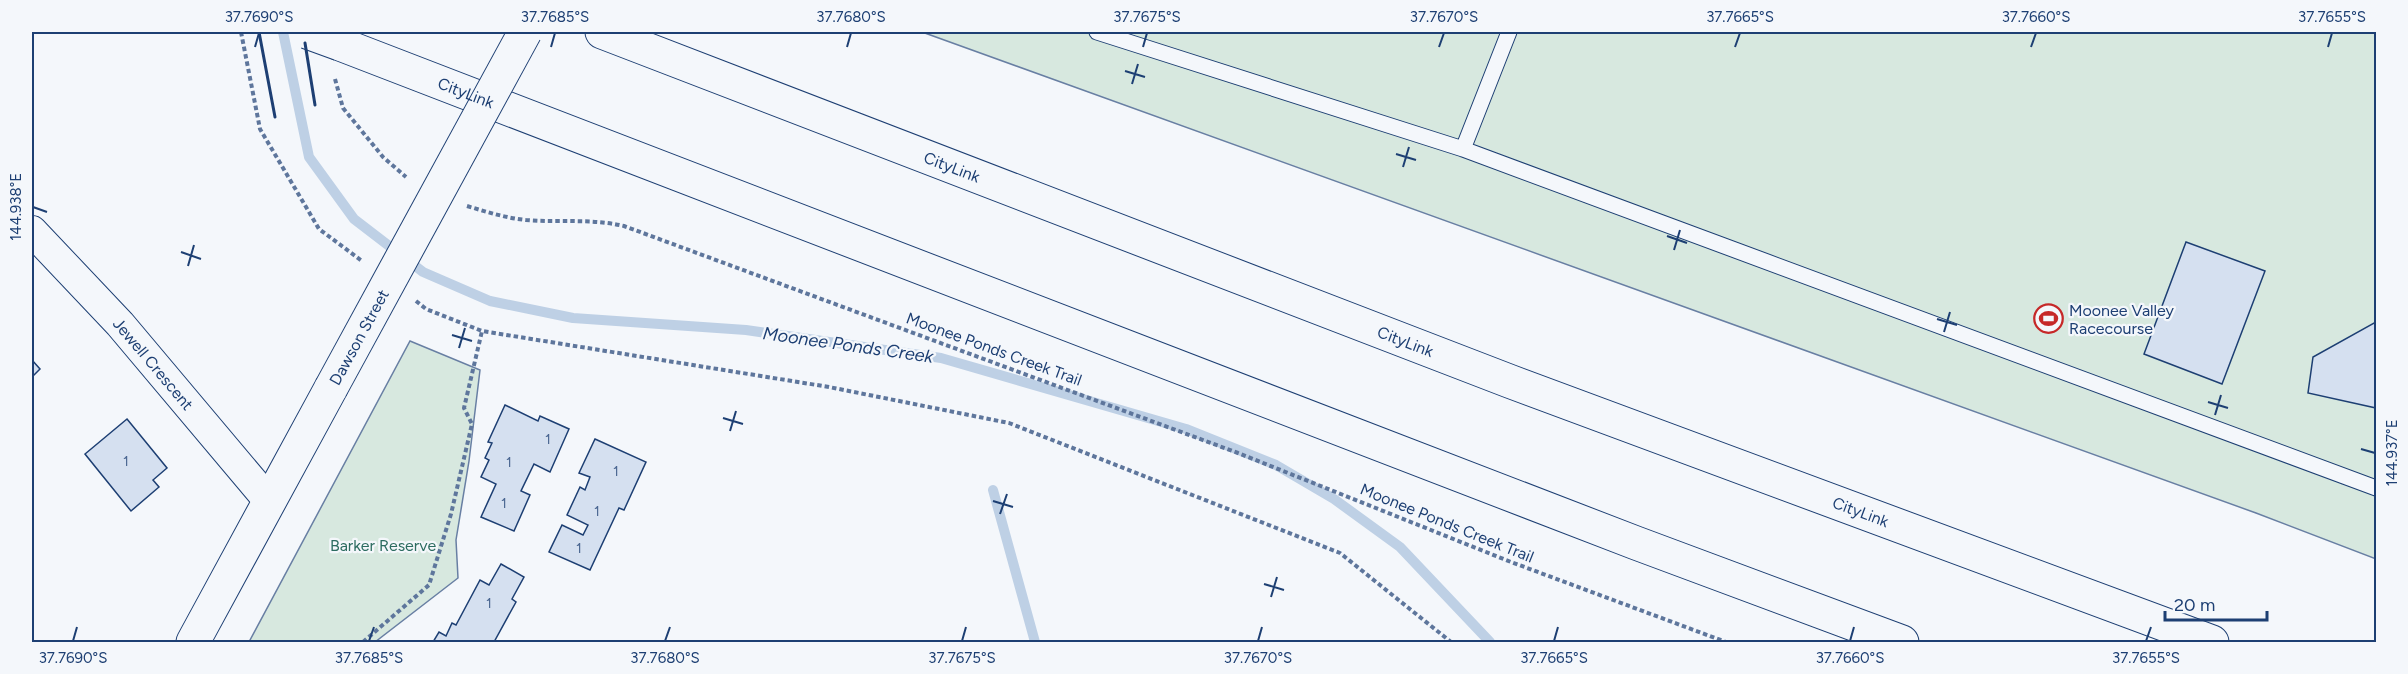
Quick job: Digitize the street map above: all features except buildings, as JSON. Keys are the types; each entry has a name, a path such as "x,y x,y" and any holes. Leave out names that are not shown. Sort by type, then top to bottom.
{"main road":[{"name":"CityLink","path":"307,32 337,59 1902,642"},
{"name":"Dawson Street","path":"193,642 525,32"},
{"name":"CityLink","path":"602,32 1509,381 2212,642"}],"street":[{"name":"Jewell Crescent","path":"32,231 120,324 269,501"}],"lane":[{"path":"1097,32 1462,149 2376,488"},
{"path":"1462,149 1509,32"}],"path":[{"path":"241,32 260,129 319,229 364,262"},
{"path":"337,59 343,108 383,157 408,179"},
{"name":"Moonee Ponds Creek Trail","path":"462,204 494,215 526,220 599,220 624,226 1238,453 1511,562 1726,642"},
{"path":"409,295 426,309 482,331 830,387 1009,423 1340,553 1451,642"},
{"path":"363,642 429,585 451,514 472,424 464,408 482,331"}],"green space":[{"name":"Moonee Valley Racecourse","path":"922,32 2376,32 2376,559 2256,513"},
{"name":"Barker Reserve","path":"410,341 480,370 469,461 456,540 458,578 375,642 249,642"}],"waterway":[{"name":"Moonee Ponds Creek","path":"283,32 309,157 354,219 423,272 490,301 573,318 746,330 941,358 1186,429 1276,465 1334,499 1400,547 1490,642"},
{"path":"993,490 1035,642"}],"wall":[{"path":"259,32 275,117"},
{"path":"305,43 315,105"}],"place":[{"name":"Moonee Valley Racecourse","path":"2048,319"}]}
